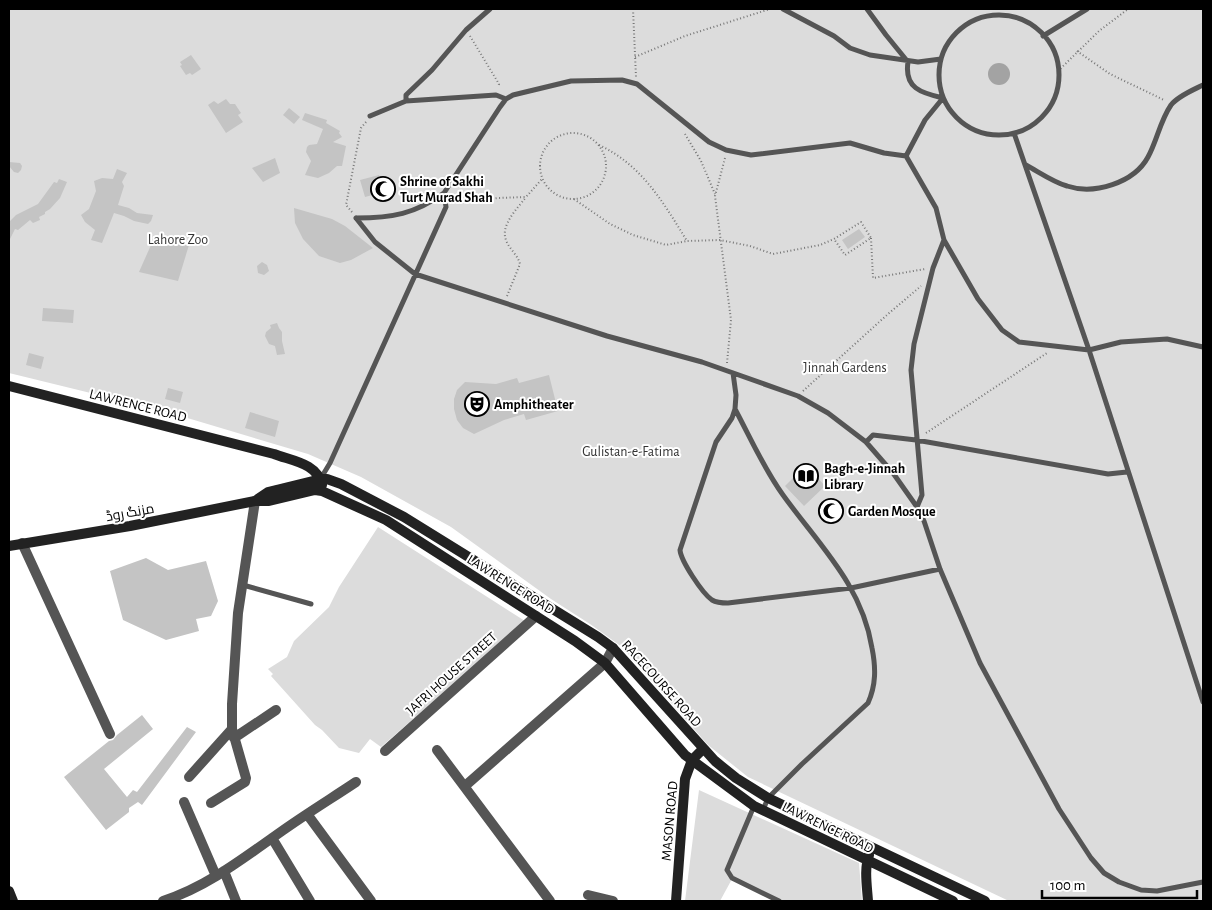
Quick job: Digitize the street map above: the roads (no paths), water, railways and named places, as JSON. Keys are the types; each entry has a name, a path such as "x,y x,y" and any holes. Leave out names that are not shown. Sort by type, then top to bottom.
{"main road":[{"name":"LAWRENCE ROAD","path":"9,386 264,452 314,470 321,479"},
{"path":"296,462 302,473 299,484"},
{"name":"مزنگ روڈ","path":"255,501 268,492 321,479"},
{"path":"321,479 322,491"},
{"name":"RACECOURSE ROAD","path":"321,479 341,484 404,517 598,637 613,648 703,749 736,778 768,798 985,901"},
{"name":"مزنگ روڈ","path":"9,546 130,526 255,501 269,501 315,490 322,491"},
{"name":"LAWRENCE ROAD","path":"322,491 386,520 575,641 605,664 685,755 759,809 953,901"},
{"name":"MASON ROAD","path":"676,901 685,779 692,760 703,749"},
{"path":"868,901 867,861 872,848"},
{"path":"9,891 13,901"}],"street":[{"path":"211,803 245,782 246,778 233,733 238,613 255,501"},
{"path":"22,543 110,734"},
{"name":"JAFRI HOUSE STREET","path":"385,751 536,616"},
{"path":"465,786 605,664 613,648"},
{"path":"189,777 233,733 276,710"},
{"path":"437,750 550,901"},
{"path":"163,901 192,889 220,874 356,782"},
{"path":"184,802 220,874 236,901"},
{"path":"307,814 371,901"},
{"path":"272,838 310,901"},
{"path":"588,895 614,901"}],"lane":[{"path":"406,101 406,95 432,70 466,30 490,9"},
{"path":"783,9 834,36 850,48 870,55 908,62 941,59"},
{"path":"868,9 908,62"},
{"path":"1043,36 1087,9"},
{"path":"985,17 1017,18 1031,25 1052,48 1058,71 1056,92 1050,106 1040,118 1028,127 1014,133 993,135 972,129 954,116 943,98 938,79 941,59 947,44 957,32 970,23 985,17"},
{"path":"908,62 906,72 910,83 922,93 943,98"},
{"path":"906,156 884,153 850,143 751,155 726,150 708,142 636,84 622,80 571,81 513,95 506,99 444,193 420,209 379,218 356,218 375,242 415,274 606,336 702,362 798,396 828,413 866,442 893,473 917,507 924,521 940,569 980,663 1059,808 1091,858 1104,873 1119,882 1141,890 1156,891 1203,882"},
{"path":"1026,165 1067,186 1091,189 1126,179 1141,167 1148,158 1172,104 1203,85"},
{"path":"370,116 406,101 496,94 506,99"},
{"path":"906,156 925,120 943,98"},
{"path":"1014,133 1089,350 1203,702"},
{"path":"906,156 936,208 944,240 978,299 1002,330 1019,342 1089,350 1121,342 1167,339 1203,346"},
{"path":"321,479 446,207 444,193"},
{"path":"917,507 922,495 911,370 914,344 930,278 944,240"},
{"path":"733,373 736,395 735,409 732,418 716,442 680,544 682,560 710,598 720,603 851,588 940,569"},
{"path":"735,409 783,495 828,554 851,588 866,617 876,666 874,691 868,703 768,798 759,809 727,870 732,878 779,901"},
{"path":"866,442 873,435 916,440 1108,474 1127,472"},
{"path":"242,585 311,604"}],"place":[{"name":"Shrine of Sakhi Turt Murad Shah","path":"383,189"},
{"name":"Amphitheater","path":"477,404"},
{"name":"Bagh-e-Jinnah Library","path":"806,476"},
{"name":"Garden Mosque","path":"831,511"}],"park label":[{"name":"Lahore Zoo","path":"178,239"},
{"name":"Jinnah Gardens","path":"845,367"},
{"name":"Gulistan-e-Fatima","path":"631,451"}]}
